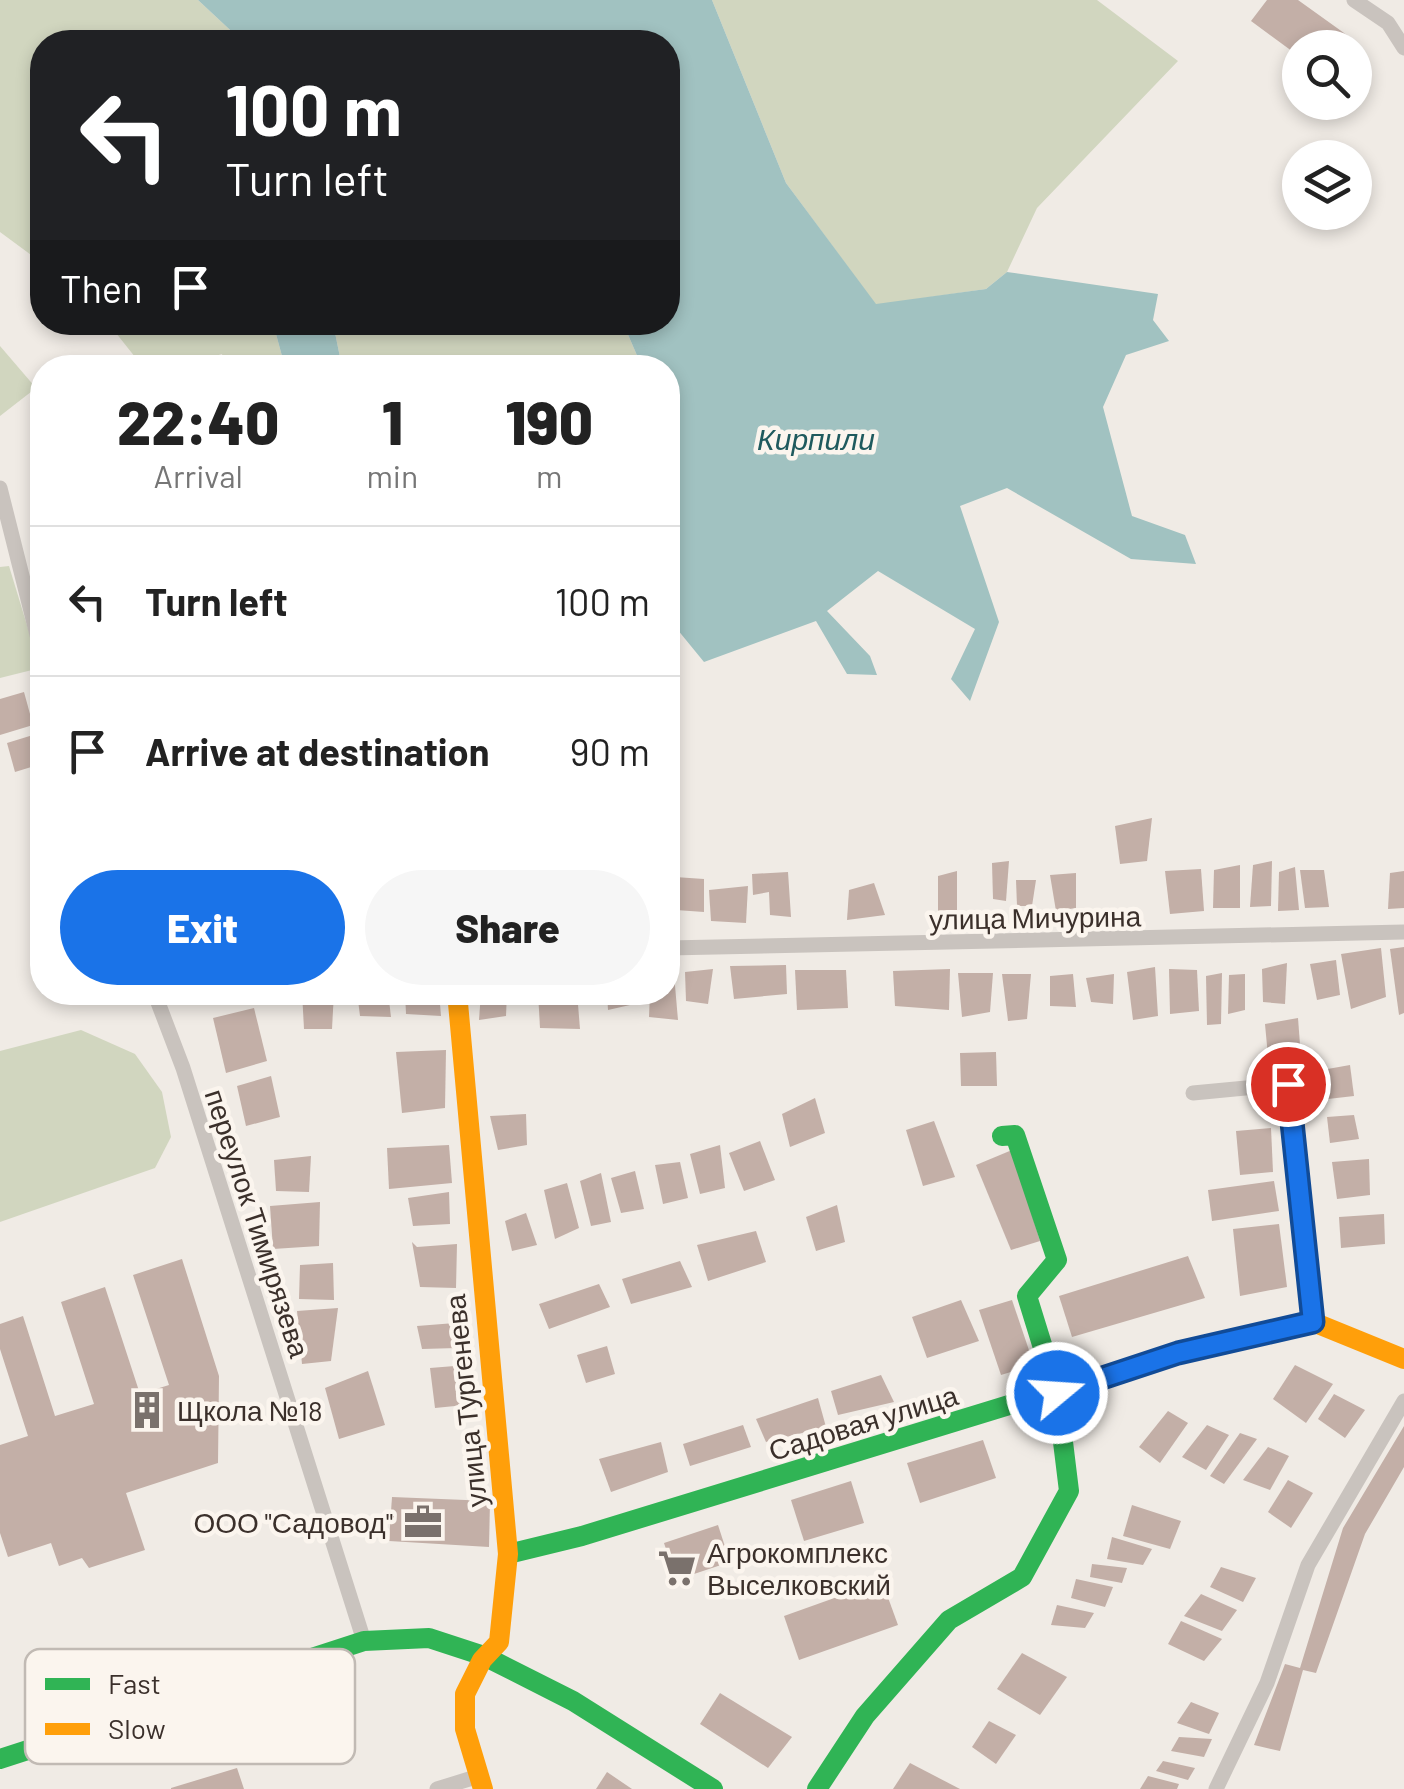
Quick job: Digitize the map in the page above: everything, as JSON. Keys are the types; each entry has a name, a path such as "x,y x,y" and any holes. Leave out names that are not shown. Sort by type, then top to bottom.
{"street":[{"path":"1354,0 1388,23 1404,48"},
{"path":"0,488 30,607"},
{"name":"улица Мичурина","path":"680,948 1404,932"},
{"name":"переулок Тимирязева","path":"159,1005 364,1642"},
{"name":"улица Тургенева","path":"458,1005 508,1554 503,1628 499,1642 484,1656 466,1686 461,1720 481,1783"},
{"path":"1192,1093 1288,1084 1313,1322 1404,1359"},
{"path":"817,1789 865,1716 949,1620 1022,1576 1069,1490 1057,1393 1027,1296 1057,1260 1015,1135 1002,1136"},
{"name":"Садовая улица","path":"508,1554 1057,1393 1178,1353 1313,1322"},
{"path":"1216,1789 1267,1683 1308,1565 1404,1401"},
{"path":"342,1649 364,1642 429,1638 484,1656 573,1701 713,1789"},
{"path":"0,1759 25,1751"},
{"path":"436,1789 481,1783"}],"green space":[{"path":"0,0 198,0 230,30 30,30 30,254 0,232"},
{"path":"712,0 1097,0 1178,61 1037,208 1007,272 986,289 876,305 786,183"},
{"path":"118,335 276,335 282,355 222,354 133,355"},
{"path":"335,335 628,335 637,355 340,355"},
{"path":"0,346 30,381 30,393 0,416"},
{"path":"9,566 30,635 30,670 0,678 0,567"},
{"path":"81,1030 135,1054 162,1092 171,1137 155,1168 0,1222 0,1051"}],"water":[{"name":"Кирпили","path":"198,0 712,0 786,183 876,304 986,289 1007,272 1158,294 1153,320 1169,341 1126,355 1103,407 1132,516 1185,535 1196,564 1131,559 1007,488 960,506 999,622 970,701 951,679 975,629 878,571 827,611 870,656 877,675 847,674 816,621 704,662 680,633 680,355 637,355 628,335 680,335 680,30 230,30"},
{"path":"276,335 335,335 340,355 282,355"}],"building":[{"path":"1267,0 1298,0 1340,30 1282,30 1282,44 1251,21"},
{"path":"24,692 30,726 0,735 0,699"},
{"path":"30,736 30,767 15,772 7,743"},
{"path":"1152,818 1147,861 1120,864 1115,826"},
{"path":"1009,861 1006,901 993,899 992,863"},
{"path":"1272,861 1271,906 1250,907 1253,865"},
{"path":"1240,865 1240,908 1213,908 1214,870"},
{"path":"1295,867 1299,910 1278,911 1279,872"},
{"path":"1201,869 1204,911 1170,914 1165,871"},
{"path":"1300,870 1324,870 1329,907 1305,908"},
{"path":"957,871 957,912 938,913 938,876"},
{"path":"1404,871 1404,908 1388,909 1390,873"},
{"path":"788,872 791,917 770,915 769,892 753,895 752,874"},
{"path":"1076,873 1076,908 1056,911 1050,875"},
{"path":"680,877 704,879 704,912 680,910"},
{"path":"1016,880 1036,880 1032,906 1017,906"},
{"path":"874,883 885,915 847,920 849,890"},
{"path":"748,886 746,923 711,921 709,890"},
{"path":"1404,947 1404,1013 1399,1015 1390,949"},
{"path":"1381,948 1386,997 1351,1009 1341,954"},
{"path":"1336,960 1340,995 1317,1000 1310,964"},
{"path":"1287,963 1285,1004 1263,1002 1262,969"},
{"path":"786,965 787,994 734,999 730,966"},
{"path":"1155,967 1158,1016 1133,1020 1127,972"},
{"path":"713,969 708,1004 686,1001 685,972"},
{"path":"950,969 949,1010 895,1006 893,971"},
{"path":"1169,969 1197,970 1199,1011 1170,1014"},
{"path":"795,970 846,970 848,1008 797,1010"},
{"path":"958,973 993,973 990,1012 962,1017"},
{"path":"1222,973 1221,1024 1207,1025 1206,976"},
{"path":"1002,974 1031,974 1027,1019 1008,1021"},
{"path":"1073,974 1076,1007 1050,1006 1050,976"},
{"path":"1114,974 1113,1004 1091,1002 1086,978"},
{"path":"1245,974 1245,1010 1228,1014 1229,975"},
{"path":"303,1005 333,1005 332,1029 304,1029"},
{"path":"359,1005 390,1005 391,1017 360,1016"},
{"path":"406,1005 440,1005 441,1016 406,1014"},
{"path":"480,1005 506,1005 506,1016 479,1020"},
{"path":"539,1005 578,1005 580,1029 540,1028"},
{"path":"649,1005 677,1005 678,1020 649,1017"},
{"path":"254,1008 267,1061 226,1073 213,1018"},
{"path":"1298,1018 1302,1071 1270,1078 1265,1024"},
{"path":"446,1050 445,1108 402,1113 396,1052"},
{"path":"996,1052 997,1086 961,1086 960,1053"},
{"path":"1350,1065 1354,1096 1328,1099 1322,1070"},
{"path":"271,1076 280,1117 246,1126 237,1086"},
{"path":"815,1098 825,1133 790,1147 782,1114"},
{"path":"526,1114 527,1145 498,1150 490,1116"},
{"path":"1354,1115 1359,1139 1330,1143 1327,1117"},
{"path":"934,1121 955,1177 923,1186 906,1130"},
{"path":"1271,1128 1273,1172 1240,1175 1236,1131"},
{"path":"760,1141 775,1180 744,1191 729,1153"},
{"path":"449,1145 452,1183 389,1189 387,1148"},
{"path":"720,1145 725,1188 700,1194 690,1154"},
{"path":"1012,1150 1040,1241 1011,1250 976,1165"},
{"path":"311,1156 309,1192 276,1191 274,1160"},
{"path":"1369,1159 1370,1195 1337,1199 1332,1162"},
{"path":"680,1162 688,1198 663,1204 655,1165"},
{"path":"635,1171 644,1209 621,1213 611,1178"},
{"path":"601,1173 611,1222 591,1226 580,1181"},
{"path":"1274,1181 1279,1211 1212,1221 1208,1190"},
{"path":"567,1183 579,1228 555,1239 544,1190"},
{"path":"449,1192 450,1224 413,1226 408,1198"},
{"path":"320,1202 319,1246 273,1249 270,1206"},
{"path":"837,1205 845,1242 816,1251 806,1217"},
{"path":"526,1213 537,1245 512,1251 505,1221"},
{"path":"1384,1214 1385,1244 1341,1248 1339,1217"},
{"path":"1279,1224 1287,1287 1240,1296 1233,1229"},
{"path":"756,1231 766,1262 708,1281 697,1245"},
{"path":"412,1242 417,1247 457,1244 456,1288 420,1287"},
{"path":"1188,1256 1205,1298 1072,1337 1059,1296"},
{"name":"Щкола №18","path":"182,1259 219,1376 218,1463 126,1493 145,1550 89,1568 82,1558 59,1566 51,1543 8,1557 0,1533 0,1445 28,1436 0,1349 0,1324 23,1316 55,1416 94,1404 61,1302 105,1287 140,1394 169,1385 133,1275"},
{"path":"680,1261 692,1287 631,1304 622,1279"},
{"path":"333,1263 334,1300 299,1299 300,1265"},
{"path":"599,1284 610,1307 549,1329 539,1304"},
{"path":"961,1300 979,1341 927,1358 912,1317"},
{"path":"1012,1300 1034,1365 1001,1375 979,1310"},
{"path":"338,1308 331,1361 302,1364 297,1311"},
{"path":"455,1323 457,1348 422,1349 417,1326"},
{"path":"607,1346 615,1374 586,1383 577,1355"},
{"path":"467,1365 465,1405 435,1408 430,1368"},
{"path":"1295,1365 1333,1384 1306,1423 1273,1399"},
{"path":"368,1371 385,1425 339,1439 325,1388"},
{"path":"881,1375 894,1402 838,1415 831,1391"},
{"path":"1334,1394 1365,1410 1345,1438 1318,1419"},
{"path":"818,1398 826,1427 766,1442 756,1419"},
{"path":"1168,1411 1188,1423 1160,1463 1139,1447"},
{"path":"743,1425 751,1447 690,1466 683,1444"},
{"path":"1207,1425 1229,1435 1206,1470 1182,1457"},
{"path":"1404,1426 1404,1467 1365,1534 1316,1673 1303,1670 1280,1751 1254,1745 1285,1664 1300,1668 1343,1528"},
{"path":"1240,1433 1257,1439 1224,1484 1210,1476"},
{"path":"983,1440 996,1478 920,1503 907,1463"},
{"path":"661,1442 668,1472 611,1492 599,1459"},
{"path":"1268,1447 1289,1456 1270,1490 1243,1480"},
{"path":"1288,1480 1313,1493 1291,1528 1268,1512"},
{"path":"851,1481 864,1523 804,1541 791,1500"},
{"path":"392,1497 490,1501 489,1547 389,1541"},
{"path":"1132,1505 1181,1521 1170,1549 1123,1536"},
{"path":"718,1525 730,1562 676,1580 664,1543"},
{"path":"1112,1537 1152,1549 1143,1565 1107,1559"},
{"path":"1092,1564 1127,1568 1122,1583 1090,1577"},
{"path":"1221,1567 1256,1578 1243,1602 1210,1587"},
{"path":"1076,1579 1113,1587 1105,1607 1071,1598"},
{"path":"882,1581 898,1625 799,1660 784,1616"},
{"path":"1201,1594 1237,1610 1222,1631 1184,1616"},
{"path":"1057,1605 1094,1613 1085,1628 1051,1625"},
{"path":"1181,1621 1222,1639 1204,1661 1168,1644"},
{"path":"1022,1653 1067,1677 1040,1715 997,1689"},
{"path":"720,1693 792,1737 768,1768 700,1724"},
{"path":"1191,1702 1219,1713 1209,1734 1177,1723"},
{"path":"989,1721 1016,1735 996,1764 972,1747"},
{"path":"1179,1737 1212,1739 1204,1757 1171,1751"},
{"path":"1163,1761 1195,1768 1188,1780 1156,1771"},
{"path":"910,1763 960,1789 893,1789"},
{"path":"237,1768 244,1789 171,1789 171,1788"},
{"path":"607,1772 632,1789 596,1789"},
{"path":"1148,1776 1179,1784 1177,1789 1140,1789"}],"traffic: fast":[{"path":"817,1789 865,1716 949,1620 1022,1577 1069,1491 1057,1393 1027,1296 1057,1260 1015,1135 1002,1136"},
{"path":"508,1554 582,1536 1159,1359"},
{"path":"339,1649 364,1641 429,1638 484,1656 573,1701 713,1789"},
{"path":"0,1759 25,1751"}],"traffic: slow":[{"path":"458,1005 508,1554 499,1642 482,1660 465,1694 465,1729 483,1789"},
{"path":"1159,1359 1313,1322 1404,1359"}],"place":[{"name":"Щкола №18","path":"147,1410"},
{"name":"ООО \"Садовод\"","path":"423,1522"},
{"name":"Агрокомплекс Выселковский","path":"677,1568"}],"route":[{"path":"1057,1393 1178,1353 1313,1322 1288,1084"}]}
